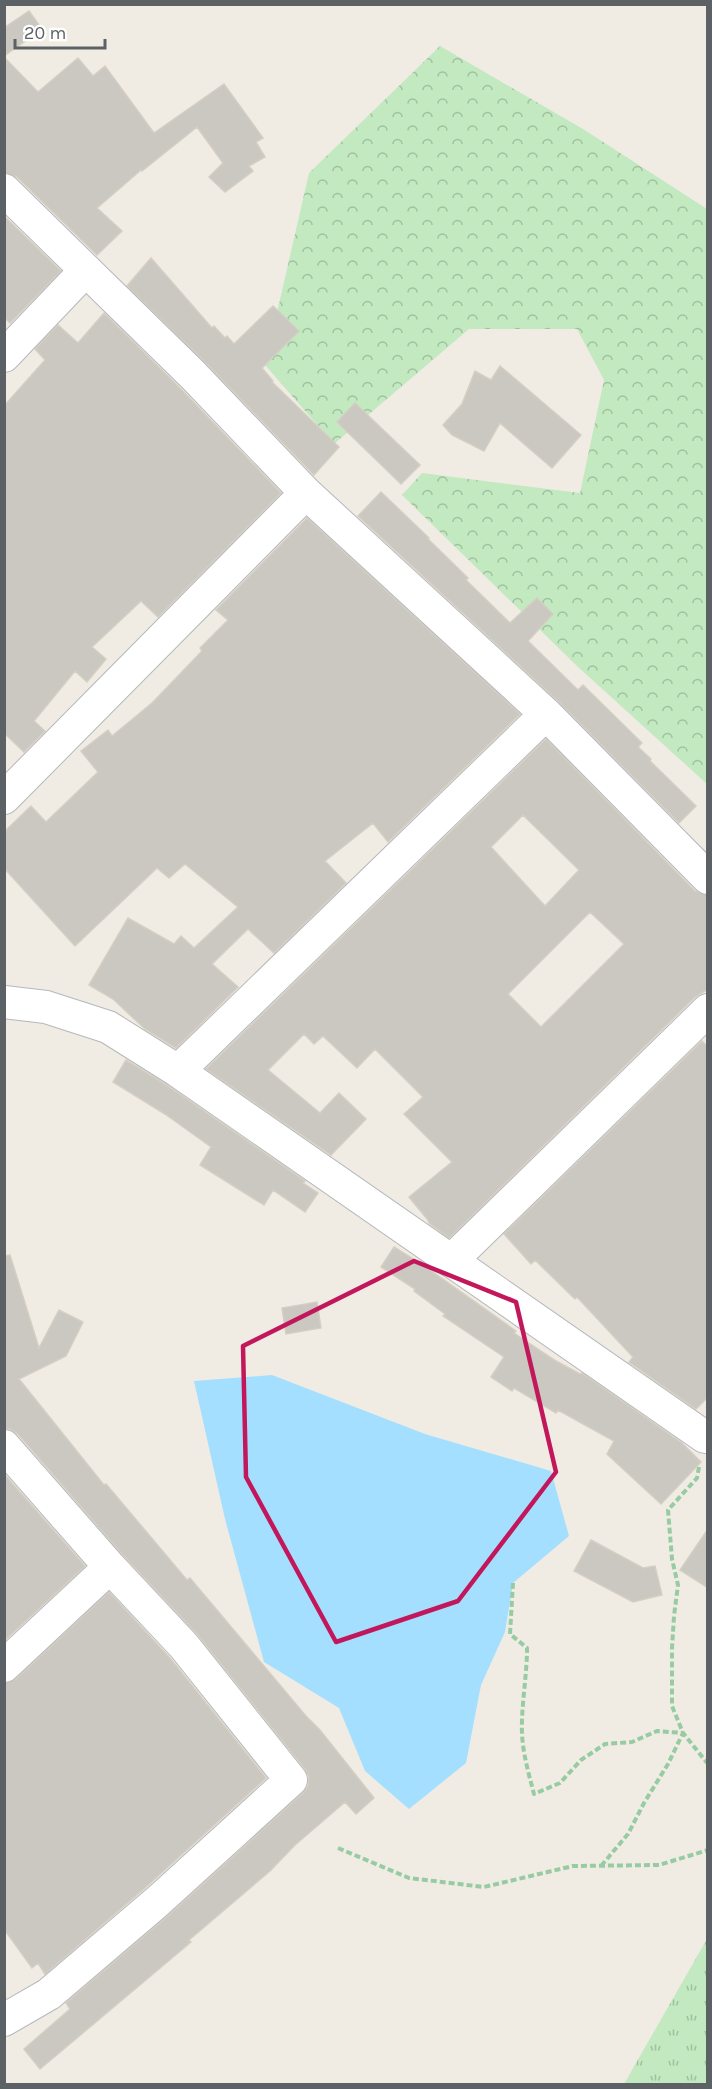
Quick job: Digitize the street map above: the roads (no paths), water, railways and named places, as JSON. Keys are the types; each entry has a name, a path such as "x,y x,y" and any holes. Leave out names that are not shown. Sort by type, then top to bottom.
{"street":[{"path":"4,190 193,375 306,493 546,714 708,878"},
{"path":"4,356 86,270"},
{"path":"4,798 306,493"},
{"path":"178,1071 546,714"},
{"path":"4,1002 46,1007 108,1027 178,1071 706,1436"},
{"path":"451,1261 708,1010"},
{"path":"4,1446 110,1567 184,1646 291,1780 158,1902 49,1994 4,2020"},
{"path":"4,1666 110,1567"}],"water":[{"path":"272,1375 425,1434 551,1471 569,1536 513,1583 505,1632 481,1685 466,1763 409,1809 365,1771 339,1708 264,1662 225,1519 194,1381"}]}
